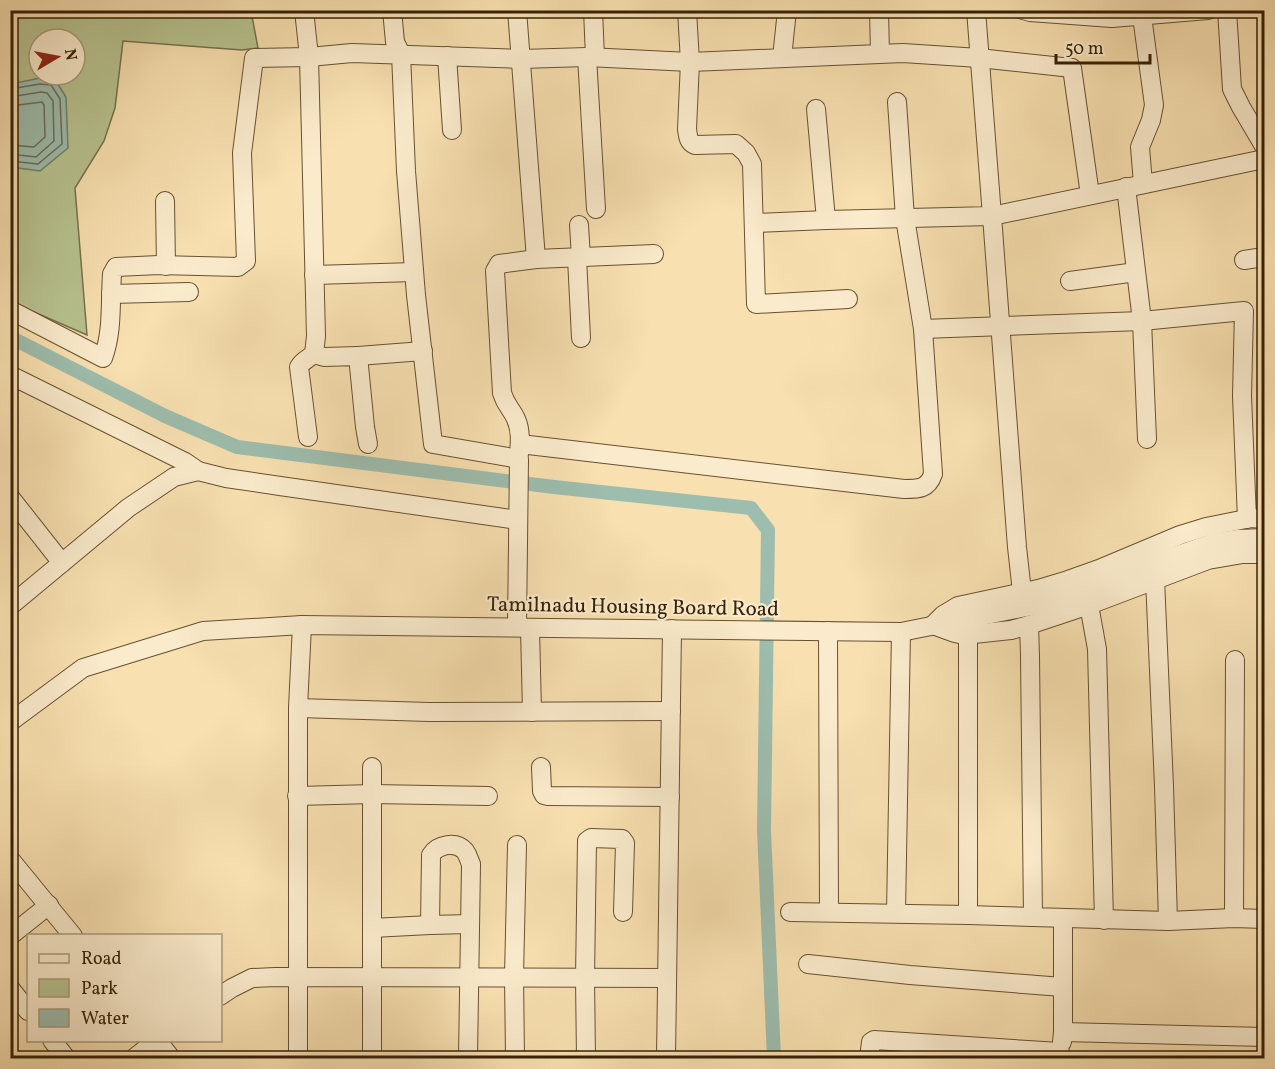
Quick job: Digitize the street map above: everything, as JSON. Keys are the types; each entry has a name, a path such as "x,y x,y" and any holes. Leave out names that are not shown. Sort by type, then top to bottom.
{"street":[{"path":"304,10 309,57 316,336 314,354 302,361 299,367 308,437"},
{"path":"392,10 395,42 401,54 406,171 414,272 433,444 519,457 904,489 918,489 926,486 933,474 923,329 905,218 897,102"},
{"path":"517,10 536,259"},
{"path":"593,10 591,57 596,209"},
{"path":"687,10 690,62 688,139 691,144 695,145 736,144 746,153 752,164 756,304 848,299"},
{"path":"782,58 787,10"},
{"path":"879,10 880,54"},
{"path":"976,10 1022,592"},
{"path":"1227,10 1232,89 1264,146"},
{"path":"1028,11 1143,16 1198,11"},
{"path":"1143,16 1154,105 1151,120 1140,147 1134,186 1136,272 1142,321 1147,439"},
{"path":"10,310 104,358 110,332 112,274 116,267 238,267 246,261 242,153 255,58 352,53 521,59 591,57 690,62 903,53 980,58 1072,68 1090,195"},
{"path":"447,56 452,130"},
{"path":"816,109 826,219"},
{"path":"754,223 826,219 992,216 1264,159"},
{"path":"165,201 166,266"},
{"path":"579,225 581,338"},
{"path":"532,712 524,628 519,520 519,430 511,411 505,405 502,393 495,271 499,264 536,259 654,254"},
{"path":"1244,260 1264,256"},
{"path":"314,276 414,272"},
{"path":"1070,281 1136,272"},
{"path":"111,294 189,292"},
{"path":"923,329 1142,321 1244,311 1242,396 1256,519 1206,527 1180,535 1068,580 958,606 943,615 933,625 955,633 968,626 1084,591 1151,564 1213,543 1264,538"},
{"path":"314,354 324,357 423,351"},
{"path":"358,356 368,444"},
{"path":"10,375 166,452 198,471 226,478 519,520"},
{"path":"10,606 128,508 174,477 198,471"},
{"path":"10,497 62,563"},
{"path":"968,626 998,632 1029,626 1208,560 1243,554 1264,554"},
{"path":"1155,579 1168,921"},
{"path":"1089,605 1097,649 1104,920"},
{"path":"298,1059 297,796 302,625"},
{"name":"Tamilnadu Housing Board Road","path":"10,722 83,668 203,631 302,625 901,632 933,625"},
{"path":"968,626 968,915"},
{"path":"1029,626 1033,917"},
{"path":"666,1059 672,629"},
{"path":"828,631 829,912"},
{"path":"896,913 901,632"},
{"path":"1234,918 1235,660"},
{"path":"298,708 429,712 671,711"},
{"path":"372,767 372,1059"},
{"path":"541,767 542,791 548,796 670,797"},
{"path":"297,796 373,794 488,796"},
{"path":"586,1059 586,852 588,839 612,838 624,840 626,843 623,912"},
{"path":"515,1059 517,845"},
{"path":"430,925 432,855 435,849 441,846 459,846 465,851 471,864 468,1059"},
{"path":"10,859 71,934"},
{"path":"10,936 49,905"},
{"path":"790,912 1168,921 1264,919"},
{"path":"869,1059 871,1042 874,1040 1060,1055 1063,1032 1063,918"},
{"path":"372,928 470,924"},
{"path":"808,964 1062,987"},
{"path":"222,995 252,978 275,977 667,978"},
{"path":"10,988 27,1010"},
{"path":"1063,1032 1264,1037"},
{"path":"53,1042 66,1059"},
{"path":"134,1059 156,1042"},
{"path":"158,1042 171,1059"}],"green space":[{"path":"11,11 251,11 258,48 242,50 123,41 115,108 104,141 75,188 87,335 11,302"}],"water":[{"path":"27,81 27,87 60,87 66,97 68,148 40,171 11,167 11,84"}],"waterway":[{"path":"10,337 165,416 237,447 554,487 751,508 768,530 764,830 774,1058"}]}
